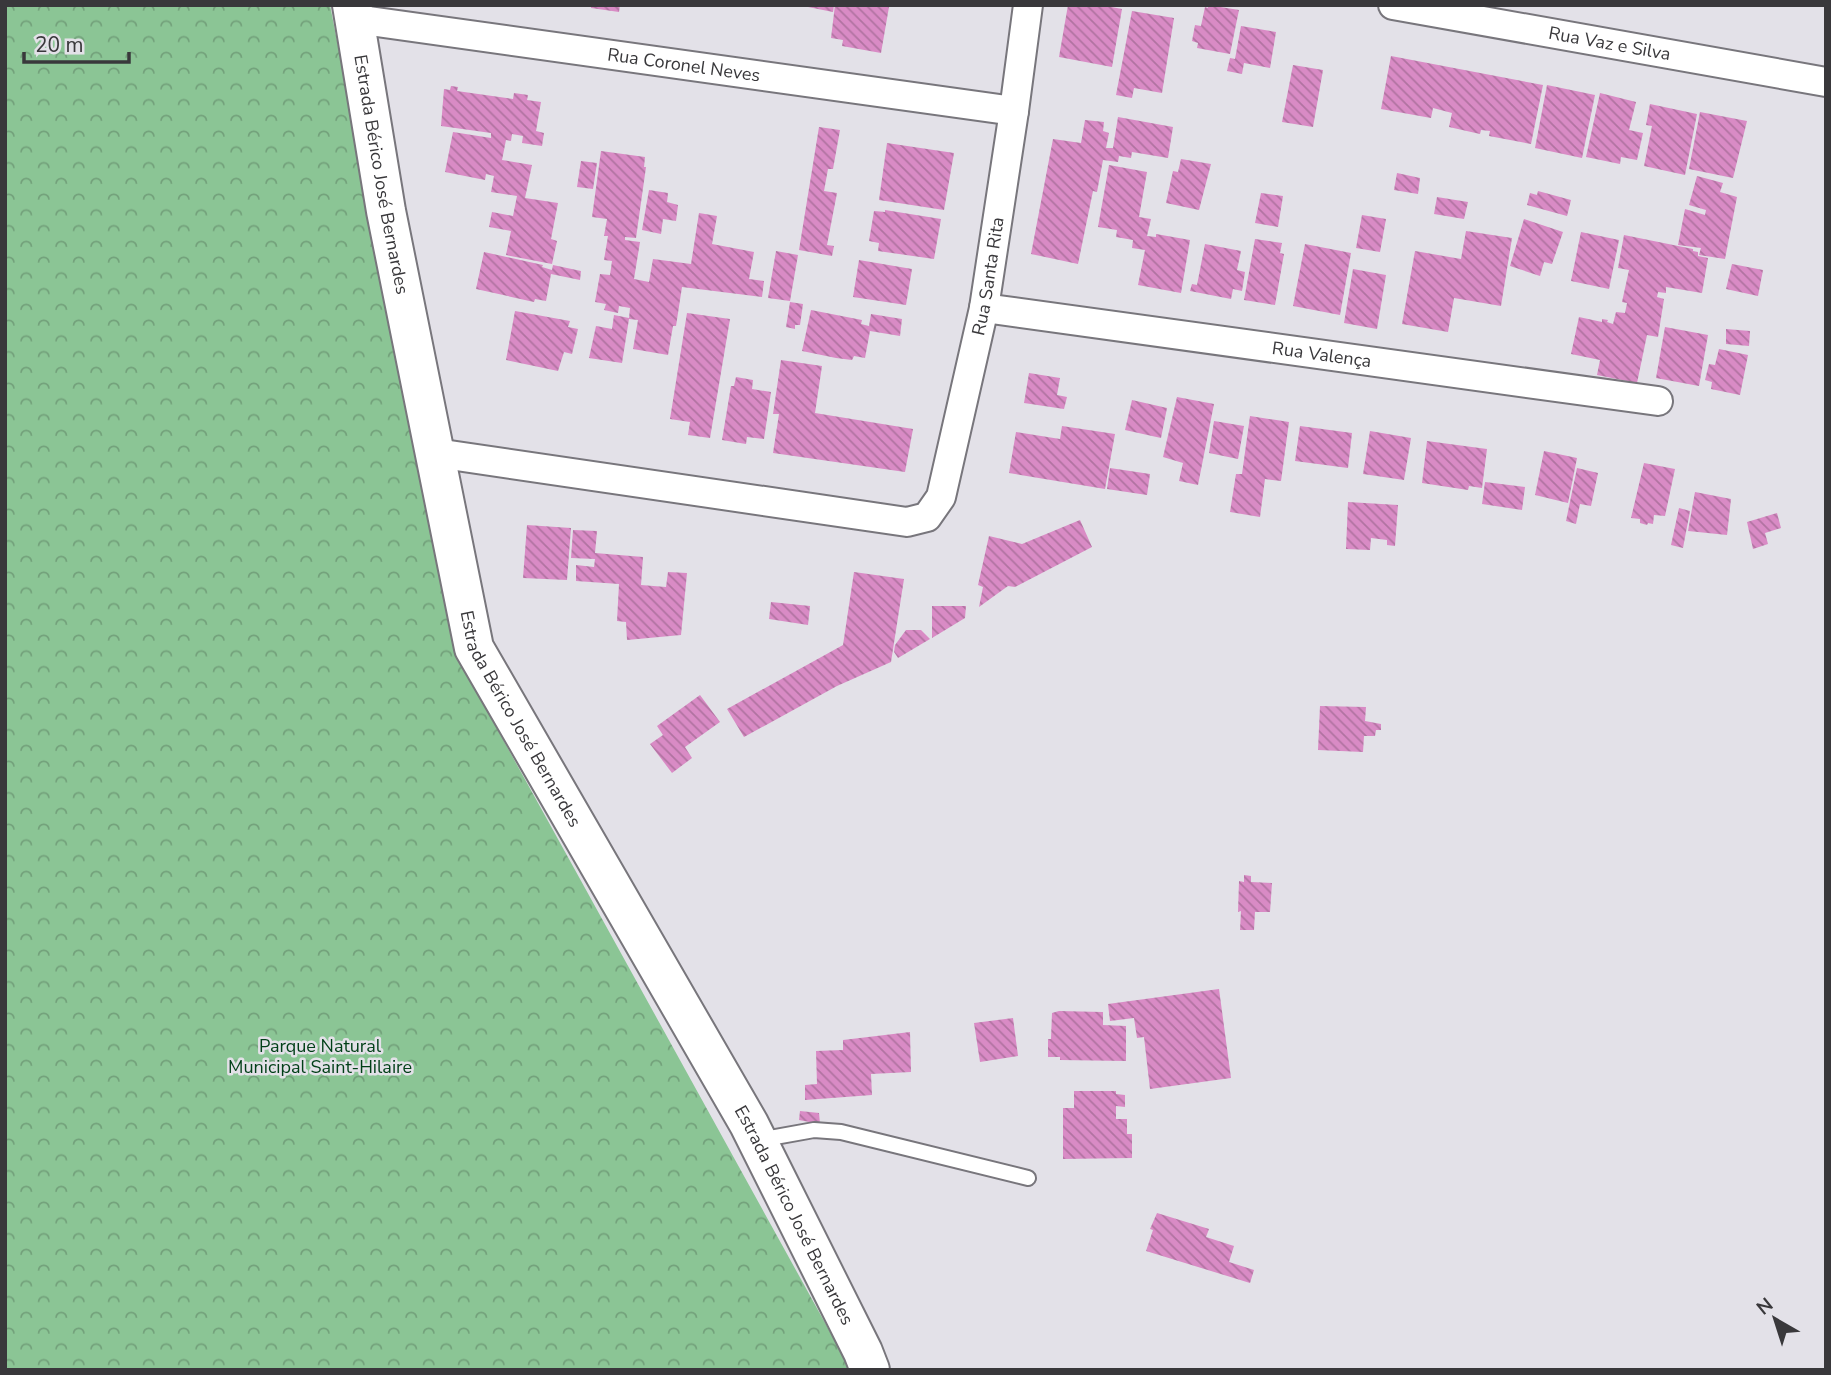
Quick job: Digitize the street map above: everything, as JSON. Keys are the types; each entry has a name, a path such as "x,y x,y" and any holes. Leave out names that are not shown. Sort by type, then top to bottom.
{"main road":[{"name":"Estrada Bérico José Bernardes","path":"353,12 386,211 474,648 757,1140 870,1370"}],"street":[{"name":"Rua Santa Rita","path":"436,453 907,522 928,517 942,498 984,308 1027,5"},
{"name":"Rua Vaz e Silva","path":"1393,5 1826,82"},
{"name":"Rua Coronel Neves","path":"353,12 1014,111"},
{"name":"Rua Valença","path":"984,308 1658,401"}],"lane":[{"path":"757,1140 814,1130 841,1132 1028,1178"}],"green space":[{"name":"Parque Natural Municipal Saint-Hilaire","path":"5,5 330,5 458,658 849,1370 5,1370"}],"building":[{"path":"591,5 620,5 619,12 591,8"},
{"path":"798,5 834,5 833,12"},
{"path":"835,5 889,7 881,53 842,46 843,40 831,38"},
{"path":"1068,5 1101,5 1122,9 1112,67 1059,57"},
{"path":"1208,5 1239,10 1230,54 1197,48 1198,43 1192,41 1195,25 1201,26 1205,7 1208,8"},
{"path":"1132,11 1174,18 1162,93 1134,88 1132,98 1116,95"},
{"path":"1241,26 1276,32 1270,68 1244,63 1242,74 1227,71 1230,58 1235,59"},
{"path":"1391,56 1543,85 1531,144 1489,136 1490,131 1481,130 1480,134 1449,127 1452,113 1433,108 1431,118 1381,109"},
{"path":"1293,65 1323,70 1313,127 1282,122"},
{"path":"1547,85 1595,95 1582,158 1535,148"},
{"path":"451,86 458,87 457,91 513,99 514,93 528,95 527,100 541,102 536,131 544,133 542,146 522,143 523,136 512,134 511,141 506,140 502,160 532,165 525,198 558,203 551,239 557,241 552,264 506,255 511,231 489,227 492,212 513,216 517,196 491,192 494,176 486,174 485,180 445,172 453,132 491,138 491,133 441,126 444,89 450,90"},
{"path":"1600,93 1636,102 1629,130 1643,133 1637,160 1621,157 1620,164 1586,157"},
{"path":"1650,104 1697,114 1685,175 1644,166 1652,126 1646,125"},
{"path":"1700,112 1747,121 1733,178 1689,169"},
{"path":"1118,117 1173,127 1168,158 1132,152 1131,158 1119,156 1118,162 1103,160 1097,192 1093,191 1078,264 1031,254 1053,139 1081,143 1085,120 1104,122 1103,131 1109,133 1106,148 1113,148"},
{"path":"819,127 840,130 833,169 828,169 824,191 837,193 827,245 834,246 832,256 799,250"},
{"path":"887,143 954,153 944,210 879,200"},
{"path":"601,151 645,157 636,238 625,237 625,240 640,242 634,279 649,282 653,259 691,264 699,213 717,216 712,244 754,252 749,279 764,281 762,297 682,287 668,355 633,349 638,320 629,319 622,363 589,358 596,326 612,329 614,315 629,318 630,308 619,306 618,313 604,310 606,304 595,302 600,274 610,275 612,261 604,260 608,236 604,236 607,219 592,217"},
{"path":"1181,159 1211,164 1199,210 1166,203 1173,171 1178,172"},
{"path":"581,161 597,163 593,189 577,187"},
{"path":"1109,165 1147,172 1139,217 1151,219 1147,236 1156,237 1156,234 1190,240 1181,293 1138,285 1145,250 1132,248 1133,240 1116,237 1117,230 1098,227"},
{"path":"1397,173 1420,178 1418,194 1394,190"},
{"path":"1697,176 1723,183 1720,192 1737,197 1725,259 1699,255 1701,248 1678,245 1685,209 1705,215 1706,210 1689,205"},
{"path":"649,190 668,193 667,202 678,205 676,221 663,219 661,234 642,230"},
{"path":"1538,191 1571,200 1567,216 1527,205 1530,193 1537,195"},
{"path":"1261,193 1283,196 1278,227 1255,223"},
{"path":"1437,197 1468,202 1464,219 1434,214"},
{"path":"885,210 941,219 934,259 878,251 879,243 869,241 874,211"},
{"path":"1362,215 1386,219 1380,252 1356,248"},
{"path":"1524,219 1563,232 1552,264 1544,262 1540,276 1510,266"},
{"path":"1466,231 1512,238 1501,306 1454,298 1448,332 1402,324 1415,251 1461,259"},
{"path":"1581,232 1619,240 1609,289 1571,281"},
{"path":"1624,235 1693,249 1698,252 1698,256 1708,258 1702,293 1666,287 1666,293 1658,292 1657,297 1664,299 1658,337 1647,335 1637,383 1597,375 1600,360 1571,354 1579,317 1602,322 1602,319 1608,320 1607,322 1613,324 1616,312 1625,313 1627,303 1622,302 1629,270 1618,268"},
{"path":"1255,239 1282,243 1280,253 1284,254 1275,305 1244,300"},
{"path":"1205,244 1241,251 1237,270 1245,272 1242,291 1233,289 1231,299 1190,291 1192,284 1197,285"},
{"path":"1305,244 1351,253 1340,315 1293,306"},
{"path":"776,251 798,255 790,301 768,298"},
{"path":"484,252 543,265 542,267 552,270 553,265 581,271 580,280 551,274 546,301 535,299 534,302 476,289"},
{"path":"859,260 912,269 906,305 853,297"},
{"path":"1732,264 1763,270 1758,296 1726,289"},
{"path":"1353,269 1386,275 1377,329 1344,323"},
{"path":"790,302 803,304 800,325 795,325 795,329 786,327"},
{"path":"811,310 862,320 861,324 869,326 871,314 902,319 900,336 870,331 865,358 854,356 852,360 802,351"},
{"path":"515,311 570,321 568,327 578,329 572,354 564,352 558,371 506,360"},
{"path":"687,313 730,319 710,438 688,435 690,422 670,419"},
{"path":"1665,327 1708,335 1699,386 1656,378"},
{"path":"1726,329 1750,331 1749,346 1726,344"},
{"path":"1719,349 1748,355 1740,395 1711,389 1712,382 1705,380 1709,364 1715,365"},
{"path":"781,360 822,366 815,413 913,429 905,472 773,453 779,414 773,414"},
{"path":"1029,373 1060,378 1057,395 1067,397 1064,409 1024,403"},
{"path":"736,377 753,380 752,389 771,392 764,439 747,437 746,444 722,440 731,386 734,386"},
{"path":"1177,397 1214,404 1198,485 1179,481 1183,463 1163,457"},
{"path":"1132,400 1167,408 1161,438 1125,430"},
{"path":"1250,416 1289,422 1281,481 1265,479 1260,517 1230,512 1236,474 1242,474"},
{"path":"1214,421 1244,426 1238,459 1209,453"},
{"path":"1062,426 1115,434 1105,489 1009,473 1016,432 1060,439"},
{"path":"1300,426 1352,433 1348,468 1295,461"},
{"path":"1370,431 1411,438 1404,480 1363,474"},
{"path":"1427,441 1487,449 1482,488 1469,486 1468,490 1422,483"},
{"path":"1544,451 1577,458 1568,503 1535,495"},
{"path":"1644,463 1675,469 1665,516 1654,515 1653,524 1647,525 1640,523 1640,519 1631,518"},
{"path":"1110,468 1150,474 1147,495 1107,489"},
{"path":"1577,468 1598,473 1591,506 1580,504 1576,524 1566,521"},
{"path":"1485,482 1525,487 1522,510 1482,504"},
{"path":"1695,492 1731,499 1727,535 1688,531"},
{"path":"1348,502 1398,505 1395,546 1387,545 1387,540 1371,538 1370,550 1346,549"},
{"path":"1679,508 1690,511 1683,548 1671,545"},
{"path":"1777,513 1781,528 1765,533 1768,544 1753,549 1747,522"},
{"path":"1080,520 1092,547 1015,587 1008,586 979,607 983,587 978,585 989,536 1022,544"},
{"path":"527,525 571,528 567,580 523,578"},
{"path":"573,530 597,531 595,553 643,557 641,585 666,587 668,572 687,573 681,635 627,640 626,622 617,621 619,584 576,581 576,565 594,567 595,559 571,558"},
{"path":"854,572 904,579 891,662 837,686 744,737 727,709 843,645"},
{"path":"771,602 810,606 808,625 769,619"},
{"path":"932,606 966,606 965,618 932,638"},
{"path":"906,630 921,630 930,639 898,658 894,652 895,645"},
{"path":"700,695 720,722 685,747 692,758 672,773 650,744 663,735 657,726"},
{"path":"1320,706 1366,707 1365,721 1381,724 1381,730 1376,730 1375,736 1364,736 1363,752 1318,750"},
{"path":"1244,875 1251,876 1251,882 1272,883 1270,912 1255,912 1254,930 1240,930 1239,881 1244,882"},
{"path":"1219,989 1231,1078 1150,1089 1144,1037 1137,1038 1134,1018 1110,1021 1108,1004"},
{"path":"1103,1012 1103,1025 1126,1026 1126,1061 1060,1060 1060,1057 1048,1057 1052,1013"},
{"path":"1013,1018 1018,1056 980,1062 974,1023"},
{"path":"910,1032 911,1072 871,1074 872,1095 805,1100 805,1085 817,1084 816,1051 843,1050 843,1040"},
{"path":"1074,1091 1116,1091 1116,1094 1125,1095 1125,1107 1116,1106 1116,1119 1127,1119 1127,1134 1132,1134 1132,1158 1063,1159 1063,1108 1074,1108"},
{"path":"800,1111 819,1113 820,1124 799,1120"},
{"path":"1157,1213 1209,1229 1206,1237 1234,1246 1229,1262 1254,1270 1250,1283 1146,1251 1153,1230 1150,1229"}]}
